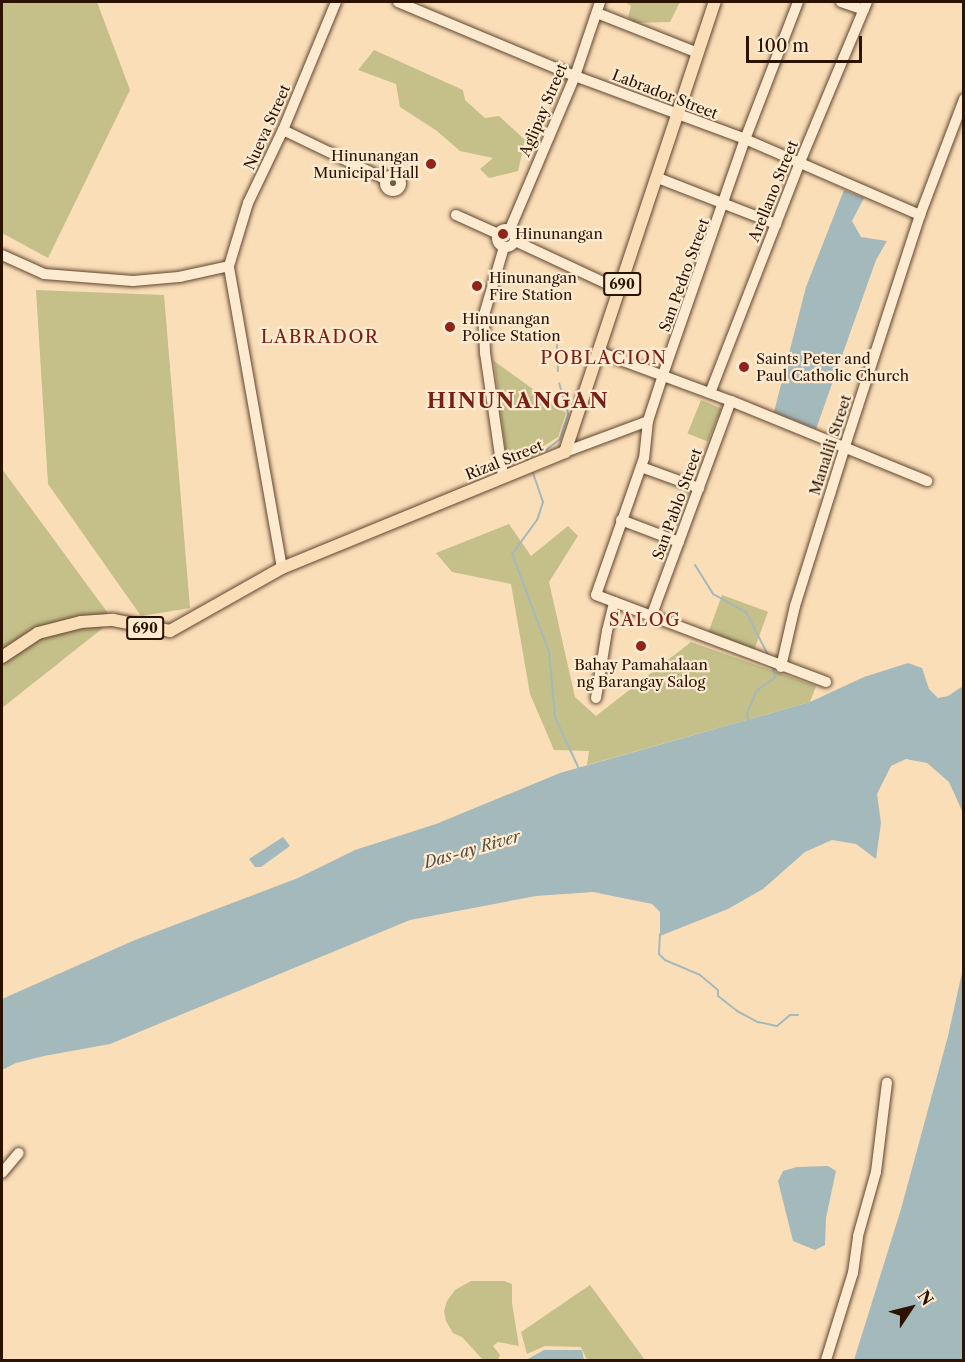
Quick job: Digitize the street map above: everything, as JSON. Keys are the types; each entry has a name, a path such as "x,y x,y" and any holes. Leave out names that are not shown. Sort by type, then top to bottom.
{"main road":[{"name":"Rizal Street","path":"282,568 566,452 715,2"},
{"name":"690","path":"2,657 38,633 81,622 113,620 170,630 282,568"}],"street":[{"name":"Nueva Street","path":"229,266 248,204 283,130 336,2"},
{"name":"Labrador Street","path":"398,2 575,76 678,116 746,139 920,215"},
{"name":"Aglipay Street","path":"510,229 575,76 600,2"},
{"name":"San Pedro Street","path":"614,602 596,595 641,467 648,422 746,139 798,2"},
{"path":"842,2 866,6"},
{"name":"Arellano Street","path":"710,393 800,162 866,6"},
{"path":"597,13 698,52"},
{"name":"Manalili Street","path":"773,664 795,606 920,215 963,99"},
{"path":"283,130 385,179"},
{"path":"658,178 776,224"},
{"path":"456,216 498,234"},
{"path":"505,229 510,229 516,236 515,241 509,247 504,247 497,240 498,234 505,229"},
{"path":"515,241 620,290"},
{"path":"503,476 485,353 484,315 504,247"},
{"path":"2,255 44,274 133,281 178,277 229,266 282,568"},
{"path":"599,352 731,401 927,481"},
{"name":"San Pablo Street","path":"651,617 731,401"},
{"path":"566,452 648,422"},
{"path":"641,467 699,488"},
{"path":"621,520 679,542"},
{"path":"596,698 614,602 773,664 804,672 826,682"},
{"path":"826,1360 853,1273 858,1236 876,1172 887,1083"},
{"path":"2,1173 19,1153"}],"shaded area":[{"path":"2,2 97,2 130,90 48,258 2,233"},
{"path":"625,2 680,2 670,22 634,23 628,17 631,6"},
{"path":"374,50 463,90 465,100 485,118 499,116 525,140 518,171 489,178 480,169 493,158 460,151 437,131 400,107 396,84 358,70"},
{"path":"36,290 164,295 190,608 141,616 48,484"},
{"path":"494,361 566,413 558,437 534,452 507,462"},
{"path":"701,400 721,408 708,442 688,433"},
{"path":"2,469 113,620 2,708"},
{"path":"509,524 531,556 568,526 578,536 549,582 575,697 596,716 691,642 816,686 810,702 587,765 589,751 554,750 530,694 511,584 452,572 436,553"},
{"path":"722,595 768,612 754,650 708,634"},
{"path":"471,1281 504,1281 512,1284 512,1303 519,1346 498,1342 493,1346 500,1355 498,1360 483,1360 462,1337 453,1333 446,1321 444,1311 447,1301 455,1290"},
{"path":"590,1285 645,1360 587,1360 581,1347 545,1346 527,1354 521,1332"}],"water":[{"path":"844,190 864,198 852,221 861,237 887,241 876,260 816,429 774,412 806,287"},
{"name":"Das-ay River","path":"908,663 922,668 929,689 938,698 948,696 963,686 963,813 949,782 927,763 906,759 891,766 877,794 881,823 876,859 856,844 832,840 805,852 763,889 728,909 660,936 660,912 652,904 593,892 536,896 410,920 110,1044 44,1056 16,1063 2,1070 2,999 135,940 298,878 355,850 436,824 560,773 810,702 864,677"},
{"path":"283,837 290,846 261,867 255,867 249,859"},
{"path":"963,968 963,1360 854,1360 901,1209 948,1036"},
{"path":"828,1166 836,1171 826,1218 825,1245 815,1250 793,1241 778,1181 783,1171 797,1167"},
{"path":"544,1350 582,1350 584,1360 526,1360"}],"waterway":[{"path":"557,345 558,371"},
{"path":"528,460 527,457 546,450 560,439 568,414 559,383"},
{"path":"533,473 543,502 537,520 512,554 549,652 555,717 579,769"},
{"path":"695,565 713,594 746,612 769,657"},
{"path":"748,720 747,713 757,690 775,678 772,665"},
{"path":"660,934 659,954 665,960 700,975 718,990 718,996 737,1011 758,1022 777,1026 790,1015 798,1015"}],"place":[{"name":"Hinunangan Municipal Hall","path":"431,164"},
{"name":"Hinunangan","path":"503,234"},
{"name":"Hinunangan Fire Station","path":"477,286"},
{"name":"Hinunangan Police Station","path":"450,327"},
{"name":"Saints Peter and Paul Catholic Church","path":"744,367"},
{"name":"Bahay Pamahalaan ng Barangay Salog","path":"641,646"}],"district":[{"name":"LABRADOR","path":"320,337"},
{"name":"POBLACION","path":"604,358"},
{"name":"HINUNANGAN","path":"518,401"},
{"name":"SALOG","path":"645,620"}]}
